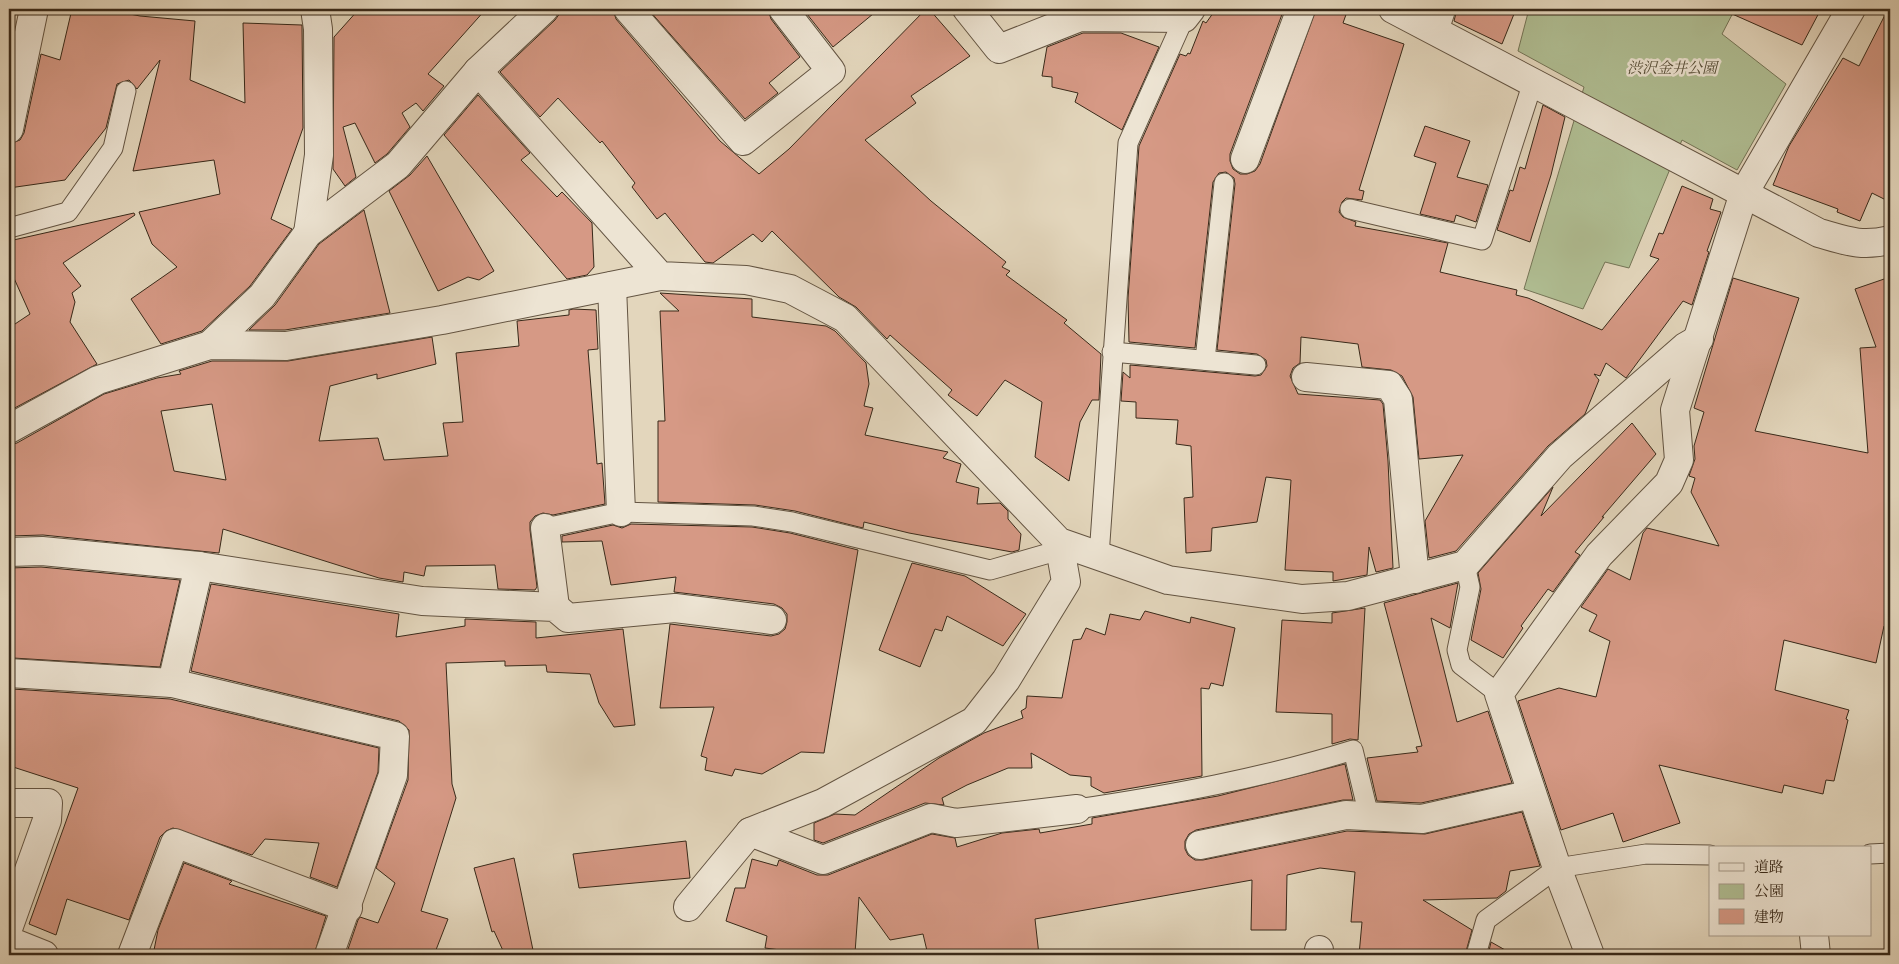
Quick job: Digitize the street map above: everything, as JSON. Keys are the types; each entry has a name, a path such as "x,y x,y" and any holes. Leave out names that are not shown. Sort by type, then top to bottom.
{"street":[{"path":"9,129 34,9"},
{"path":"308,233 319,155 318,29 315,9"},
{"path":"210,345 262,296 308,233 398,165 478,71 544,9"},
{"path":"628,9 743,141 831,71 783,9"},
{"path":"967,9 999,49 1080,17 1187,13"},
{"path":"1245,159 1301,9"},
{"path":"1393,9 1442,21 1533,82 1819,233 1856,244 1875,244 1890,240"},
{"path":"1590,955 1557,868 1499,694 1599,555 1669,483 1679,460 1675,410 1744,193 1851,9"},
{"path":"478,71 660,276"},
{"path":"9,428 98,380 210,345 286,346 442,320 660,276 746,280 790,289 845,318 1060,546 1099,556 1168,580 1302,599 1348,596 1465,565 1560,456 1685,347 1699,339"},
{"path":"612,286 621,512"},
{"path":"1306,377 1388,385 1398,399 1415,579"},
{"path":"545,528 555,607"},
{"path":"688,907 750,832 823,803 974,720 1006,680 1066,582 1060,546"},
{"path":"9,552 42,551 199,566 422,600 555,607 568,618 675,608 772,620"},
{"path":"172,683 199,566"},
{"path":"9,673 172,683 395,736 393,775 348,908 329,955"},
{"path":"1200,845 1346,815 1422,819 1532,794"},
{"path":"9,803 48,803 47,820 9,926"},
{"path":"750,832 823,860 932,818 956,823 1078,809"},
{"path":"132,955 175,844 348,908"},
{"path":"1814,936 1816,955"},
{"path":"9,941 44,955"}],"lane":[{"path":"1099,556 1128,143 1187,13"},
{"path":"1350,209 1482,240 1533,82"},
{"path":"9,228 68,212 113,148 126,91"},
{"path":"1205,360 1224,183"},
{"path":"1112,352 1256,365"},
{"path":"545,528 621,512 753,516 792,522 990,570 1060,546"},
{"path":"1465,565 1470,587 1457,650 1460,665 1499,694"},
{"path":"1078,809 1154,797 1293,769 1353,750 1369,816"},
{"path":"1872,854 1890,853"},
{"path":"1476,955 1486,920 1557,868 1646,854 1709,855"}],"green space":[{"name":"渋沢金井公園","path":"1529,9 1735,9 1722,34 1786,84 1737,170 1682,140 1629,268 1605,262 1583,309 1524,289 1584,87 1518,51"}],"building":[{"path":"72,9 104,9 140,16 195,21 190,80 245,103 243,23 302,25 303,128 271,219 292,229 250,286 202,331 161,344 131,299 177,267 152,244 139,212 220,194 214,160 133,171 160,60 137,89 129,80 117,84 106,128 65,180 9,188 9,144 20,140 24,133 41,54 60,60"},
{"path":"359,9 486,9 428,74 444,86 423,111 416,103 402,113 410,127 387,154 375,163 355,123 343,127 356,177 345,186 333,169 334,37"},
{"path":"563,9 613,9 616,19 720,141 759,174 789,149 926,9 929,9 970,56 911,96 916,103 865,140 931,201 1006,262 1002,267 1010,271 1006,275 1067,320 1064,323 1101,354 1099,400 1092,400 1080,422 1069,481 1035,457 1042,402 1005,380 977,416 948,395 952,390 890,335 887,339 856,307 839,297 772,231 762,242 753,234 713,263 705,262 665,213 657,219 632,187 635,183 602,141 600,143 558,98 540,117 500,72 555,20"},
{"path":"648,9 768,9 771,19 800,57 769,83 778,93 745,119"},
{"path":"803,9 879,9 833,47"},
{"path":"1216,9 1284,9 1230,154 1233,169 1240,174 1255,171 1260,164 1316,9 1348,9 1343,23 1404,44 1359,190 1364,191 1362,200 1346,198 1342,202 1339,212 1343,217 1356,222 1355,226 1448,243 1440,272 1517,290 1516,295 1528,298 1602,330 1659,259 1650,256 1659,233 1663,234 1682,186 1713,199 1710,209 1721,212 1707,251 1709,252 1692,305 1683,301 1626,378 1606,363 1600,376 1594,374 1599,380 1585,414 1548,446 1456,551 1429,558 1425,521 1463,455 1419,459 1413,397 1402,376 1391,370 1362,367 1358,344 1301,337 1300,363 1293,368 1290,376 1298,394 1380,400 1383,404 1388,461 1393,568 1376,572 1369,547 1367,575 1333,581 1333,572 1285,570 1291,480 1266,477 1257,522 1212,528 1211,551 1186,553 1184,498 1193,497 1191,446 1176,444 1178,420 1136,418 1136,402 1121,401 1123,372 1130,378 1130,365 1255,376 1261,375 1267,366 1266,360 1257,354 1217,350 1235,184 1234,178 1226,172 1219,173 1213,182 1195,348 1129,342 1128,298 1139,146 1180,54 1186,56 1188,53 1190,54 1203,21 1206,23"},
{"path":"1457,9 1516,9 1502,44 1454,21"},
{"path":"1721,9 1821,9 1802,45"},
{"path":"1888,9 1890,9 1890,202 1872,193 1860,221 1837,212 1838,209 1773,185 1789,146 1843,58 1859,66"},
{"path":"1083,33 1121,33 1159,47 1122,130 1075,102 1078,93 1052,87 1052,77 1042,76 1047,47"},
{"path":"478,95 530,153 521,160 557,197 562,192 592,223 594,267 587,275 567,279 444,135"},
{"path":"1543,105 1565,117 1551,175 1530,242 1497,230 1510,190 1513,191 1520,167 1525,169"},
{"path":"1425,126 1470,141 1457,177 1488,185 1476,222 1456,215 1454,222 1420,214 1436,163 1414,156"},
{"path":"427,156 494,271 479,280 468,277 438,291 389,191 410,175"},
{"path":"364,210 390,313 285,330 249,330 275,305 319,244"},
{"path":"134,213 135,215 63,263 81,286 72,293 75,302 70,322 97,364 9,411 9,328 30,314 9,267 9,241"},
{"path":"1890,277 1890,627 1884,626 1876,663 1784,640 1775,690 1849,710 1834,781 1826,780 1823,794 1784,785 1782,793 1659,765 1680,823 1623,842 1613,813 1561,830 1518,701 1559,688 1596,697 1610,641 1589,631 1597,615 1581,607 1608,569 1630,580 1643,533 1647,528 1719,546 1691,492 1695,478 1689,476 1695,459 1694,446 1704,412 1694,408 1733,278 1799,298 1755,431 1868,453 1860,348 1876,347 1855,289"},
{"path":"660,293 752,299 752,317 826,326 835,331 866,363 869,384 864,406 873,408 865,435 948,452 943,458 961,464 956,482 979,488 977,504 1000,503 1008,511 1008,519 1021,534 1019,550 1012,552 909,533 864,522 863,528 795,511 755,505 658,502 658,421 665,421 660,311 679,311"},
{"path":"569,310 596,310 598,349 588,350 597,464 602,463 605,504 553,515 543,513 535,516 530,522 537,587 535,590 498,589 495,565 426,566 424,576 404,572 403,582 379,578 223,529 219,553 43,535 9,536 9,445 17,443 104,394 157,378 181,374 179,371 212,361 288,361 432,337 436,364 377,379 377,374 330,386 319,441 378,438 384,460 448,456 443,423 463,422 456,353 519,346 517,321 569,315","holes":["212,404 226,480 174,471 161,411"]},
{"path":"1632,423 1656,454 1575,552 1580,555 1553,592 1548,589 1521,626 1523,628 1503,658 1471,640 1481,589 1478,573 1553,487 1541,516"},
{"path":"631,524 752,527 790,533 858,550 824,753 801,752 762,774 735,769 732,776 705,770 707,758 701,756 714,707 660,708 670,624 771,636 779,634 785,629 787,614 782,608 774,604 674,592 676,577 611,585 602,541 562,542 562,536 613,525 622,528"},
{"path":"912,563 965,576 1026,614 1003,646 947,616 942,631 935,629 920,667 879,650"},
{"path":"41,567 180,580 160,667 13,658 13,654 9,654 9,568"},
{"path":"1458,583 1450,628 1431,618 1457,722 1488,711 1512,783 1421,803 1377,801 1367,758 1418,752 1416,747 1422,746 1384,603"},
{"path":"211,584 399,614 396,637 465,626 465,619 536,622 536,638 623,629 635,725 614,727 599,703 590,674 547,672 546,665 505,666 505,661 446,663 452,784 456,798 421,911 448,919 434,955 346,955 360,917 378,923 395,883 376,868 408,780 409,730 399,721 191,671"},
{"path":"1365,608 1358,740 1350,739 1332,744 1332,714 1276,712 1282,620 1332,623 1332,613"},
{"path":"1145,611 1190,623 1191,617 1235,628 1223,686 1211,683 1209,689 1201,688 1202,776 1104,793 1091,786 1091,777 1070,775 1031,753 1032,768 1008,768 967,785 942,798 944,805 925,803 823,843 814,840 814,823 835,814 855,815 939,758 984,733 1023,718 1021,711 1026,708 1027,696 1062,698 1073,640 1081,639 1086,628 1105,635 1110,614 1140,620"},
{"path":"12,689 170,699 379,748 378,772 337,887 310,877 319,843 265,839 252,855 173,828 166,831 160,837 129,920 67,899 56,935 29,924 78,788 10,766"},
{"path":"1345,764 1353,800 1343,800 1196,830 1189,834 1185,841 1185,849 1188,855 1195,860 1203,860 1347,831 1425,834 1522,812 1540,866 1510,871 1506,891 1497,898 1423,900 1472,930 1465,955 1359,955 1362,922 1351,922 1355,872 1320,868 1287,875 1286,930 1251,930 1252,880 1035,919 1039,955 928,955 923,934 890,940 859,897 855,953 811,954 765,948 767,936 726,921 735,888 745,888 752,859 777,866 779,860 817,875 828,875 932,834 955,838 957,847 1002,833 1039,829 1040,833 1092,824 1092,818 1218,796"},
{"path":"686,841 690,878 579,888 573,854"},
{"path":"514,858 534,955 505,955 494,931 492,932 474,868"},
{"path":"184,863 232,881 229,884 326,916 314,955 153,955 158,930"},
{"path":"1491,942 1514,955 1488,955"}]}
